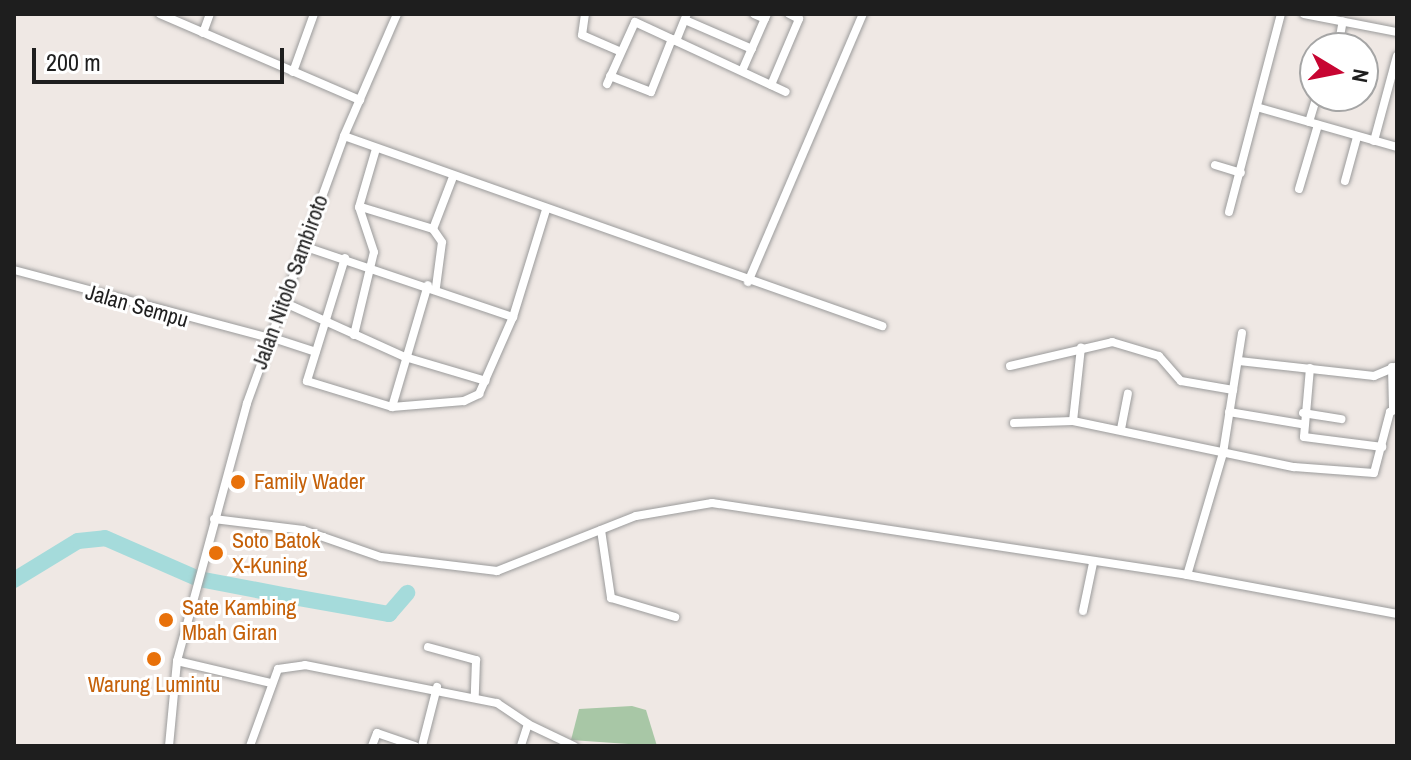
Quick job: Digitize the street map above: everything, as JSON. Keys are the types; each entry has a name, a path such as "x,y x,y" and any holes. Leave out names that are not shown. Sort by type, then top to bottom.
{"street":[{"path":"160,14 360,100"},
{"path":"203,33 210,14"},
{"path":"293,72 314,14"},
{"name":"Jalan Nitolo Sambiroto","path":"169,745 177,661 203,556 247,403 344,136 397,14"},
{"path":"585,14 582,35 619,51"},
{"path":"742,71 766,16 754,14"},
{"path":"771,85 801,16 789,14"},
{"path":"748,282 863,14"},
{"path":"1229,212 1260,108 1281,14"},
{"path":"1304,14 1350,19 1397,32"},
{"path":"752,49 686,17 674,40 651,92 609,80 631,22 674,40 786,92"},
{"path":"1374,141 1397,56"},
{"path":"1260,108 1397,147"},
{"path":"1299,189 1315,112"},
{"path":"344,136 748,282 882,326"},
{"path":"1345,181 1357,137"},
{"path":"354,335 372,267 375,243 359,207 376,149"},
{"path":"1215,165 1241,173"},
{"path":"433,229 453,177"},
{"path":"359,207 433,229 442,242 432,286 405,357 392,407"},
{"path":"345,258 307,381 392,407 464,401 486,381 513,317 546,210"},
{"path":"303,246 432,286 513,317"},
{"name":"Jalan Sempu","path":"14,270 316,352"},
{"path":"283,302 325,324 405,357 486,381"},
{"path":"1187,575 1223,453 1242,333"},
{"path":"1010,366 1081,347 1117,342 1159,356 1181,381 1233,390"},
{"path":"1073,421 1081,347"},
{"path":"1014,423 1073,421 1223,453 1374,473 1395,409 1395,366 1374,376 1239,361"},
{"path":"1310,368 1301,424 1306,439 1382,447"},
{"path":"1121,429 1128,394"},
{"path":"1229,412 1301,424"},
{"path":"1303,413 1342,419"},
{"path":"214,519 303,530 381,557 497,571 601,530 676,505 712,503 1187,575 1397,614"},
{"path":"601,530 611,598 675,617"},
{"path":"1083,611 1093,563"},
{"path":"428,647 476,660 475,697"},
{"path":"177,661 271,683"},
{"path":"250,746 271,683 282,667 305,665 437,687 475,697 574,746"},
{"path":"422,746 437,687"},
{"path":"521,746 528,724"},
{"path":"372,746 377,733 415,746"},
{"path":"169,745 181,746"}],"green space":[{"path":"632,706 646,710 657,746 571,740 579,709"}],"waterway":[{"path":"14,580 78,541 105,538 199,579 288,596 389,614 407,593"}],"place":[{"name":"Family Wader","path":"238,482"},
{"name":"Soto Batok X-Kuning","path":"216,553"},
{"name":"Sate Kambing Mbah Giran","path":"166,620"},
{"name":"Warung Lumintu","path":"154,659"}]}
